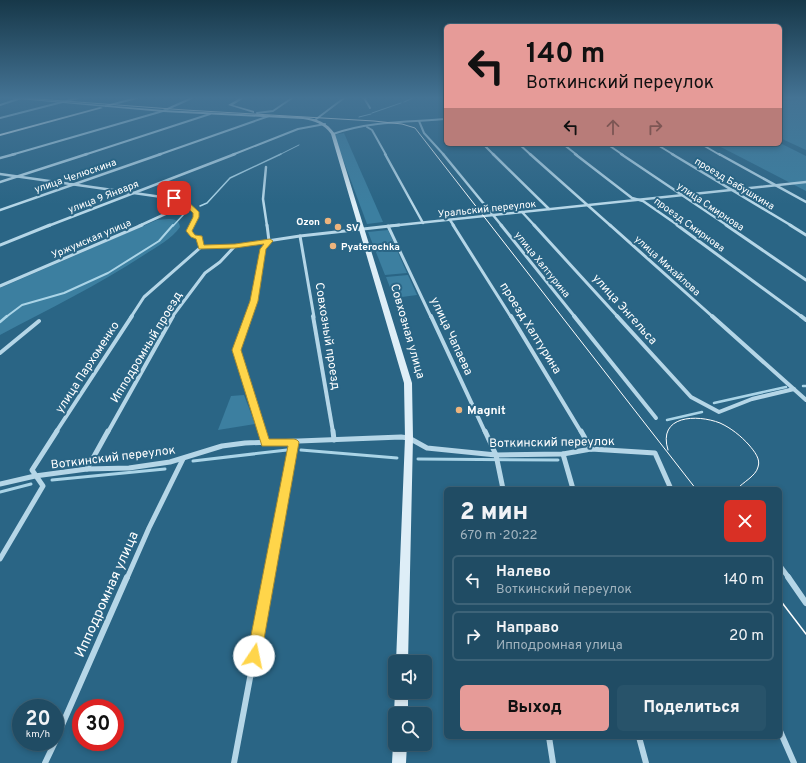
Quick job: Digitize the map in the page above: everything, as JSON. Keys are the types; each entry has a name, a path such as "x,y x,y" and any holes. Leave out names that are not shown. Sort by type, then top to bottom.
{"street":[{"path":"0,158 85,134"},
{"path":"0,182 149,134"},
{"name":"улица Челюскина","path":"0,210 219,134"},
{"name":"улица 9 Января","path":"0,245 286,134"},
{"name":"Совхозная улица","path":"333,134 408,382 409,438 402,655"},
{"path":"374,134 423,223"},
{"name":"улица Халтурина","path":"425,134 441,151 656,418"},
{"path":"485,146 549,209"},
{"name":"улица Михайлова","path":"521,146 805,398"},
{"name":"проезд Смирнова","path":"566,146 632,198 651,206 806,320"},
{"name":"улица Смирнова","path":"610,146 806,280"},
{"name":"проезд Бабушкина","path":"659,146 806,234"},
{"path":"705,146 806,202"},
{"path":"266,167 263,199 270,241 263,249 254,301 236,350 266,443"},
{"path":"0,174 136,192 183,200 196,212 196,217 189,231 193,236 199,238 201,247"},
{"name":"Уральский переулок","path":"201,247 235,246 300,236 388,226 806,182"},
{"name":"Уржумская улица","path":"0,286 152,221 187,204"},
{"name":"улица Энгельса","path":"522,212 691,397 719,412 752,399 794,389"},
{"name":"проезд Халтурина","path":"450,220 560,395 591,449"},
{"name":"улица Чапаева","path":"388,226 496,455 503,487"},
{"name":"Совхозный проезд","path":"300,236 334,440"},
{"name":"Ипподромный проезд","path":"86,469 176,310 205,273 220,262 235,246"},
{"name":"улица Пархоменко","path":"34,476 32,470 144,297 201,247"},
{"path":"0,353 39,321"},
{"name":"Воткинский переулок","path":"0,484 34,476 86,469 129,468 170,462 222,446 401,437 409,438 427,448 496,455 563,454 591,449 655,453 670,487"},
{"path":"234,763 294,442"},
{"path":"563,454 572,487"},
{"name":"Ипподромная улица","path":"64,722 149,528 183,459"},
{"path":"0,559 43,486 34,476"},
{"path":"782,569 806,604"},
{"path":"782,736 794,763"},
{"path":"548,739 553,763"},
{"path":"640,739 646,763"},
{"name":"Ипподромная улица","path":"45,763 51,751"},
{"path":"399,763 400,751"}],"shaded area":[{"path":"344,134 383,222 367,224 334,135"},
{"path":"782,134 806,134 806,150 782,139"},
{"path":"782,144 806,156 806,191 719,146 782,146"},
{"path":"157,220 176,220 180,227 164,242 91,287 0,335 0,288"},
{"path":"388,230 407,273 385,275 368,232"},
{"path":"408,275 417,295 394,298 386,277"},
{"path":"244,395 255,424 218,430 231,396"}],"waterway":[{"path":"281,154 299,145"},
{"path":"200,206 207,203 230,178 281,154"},
{"path":"173,226 184,214"},
{"path":"6,317 22,305 64,293 108,273 159,241 173,225"},
{"path":"0,322 7,316"},
{"path":"714,403 786,387"},
{"path":"667,420 702,412"},
{"path":"193,461 287,450"},
{"path":"301,450 397,458"},
{"path":"418,459 558,460"},
{"path":"52,480 165,469"},
{"path":"0,492 31,484"}],"tram line":[{"path":"419,134 694,487"},
{"path":"668,450 666,438 668,430 681,420 701,418 724,425 736,432 746,442 755,452 759,461 755,473 739,487"},
{"path":"782,603 806,634"}],"place":[{"name":"Ozon","path":"328,221"},
{"name":"SV","path":"338,227"},
{"name":"Pyaterochka","path":"333,246"},
{"name":"Magnit","path":"459,410"}],"route":[{"path":"174,198 183,200 196,212 196,217 189,231 190,234 199,238 201,247 235,246 270,241 263,249 254,301 236,350 266,443 294,442 254,656"}]}
